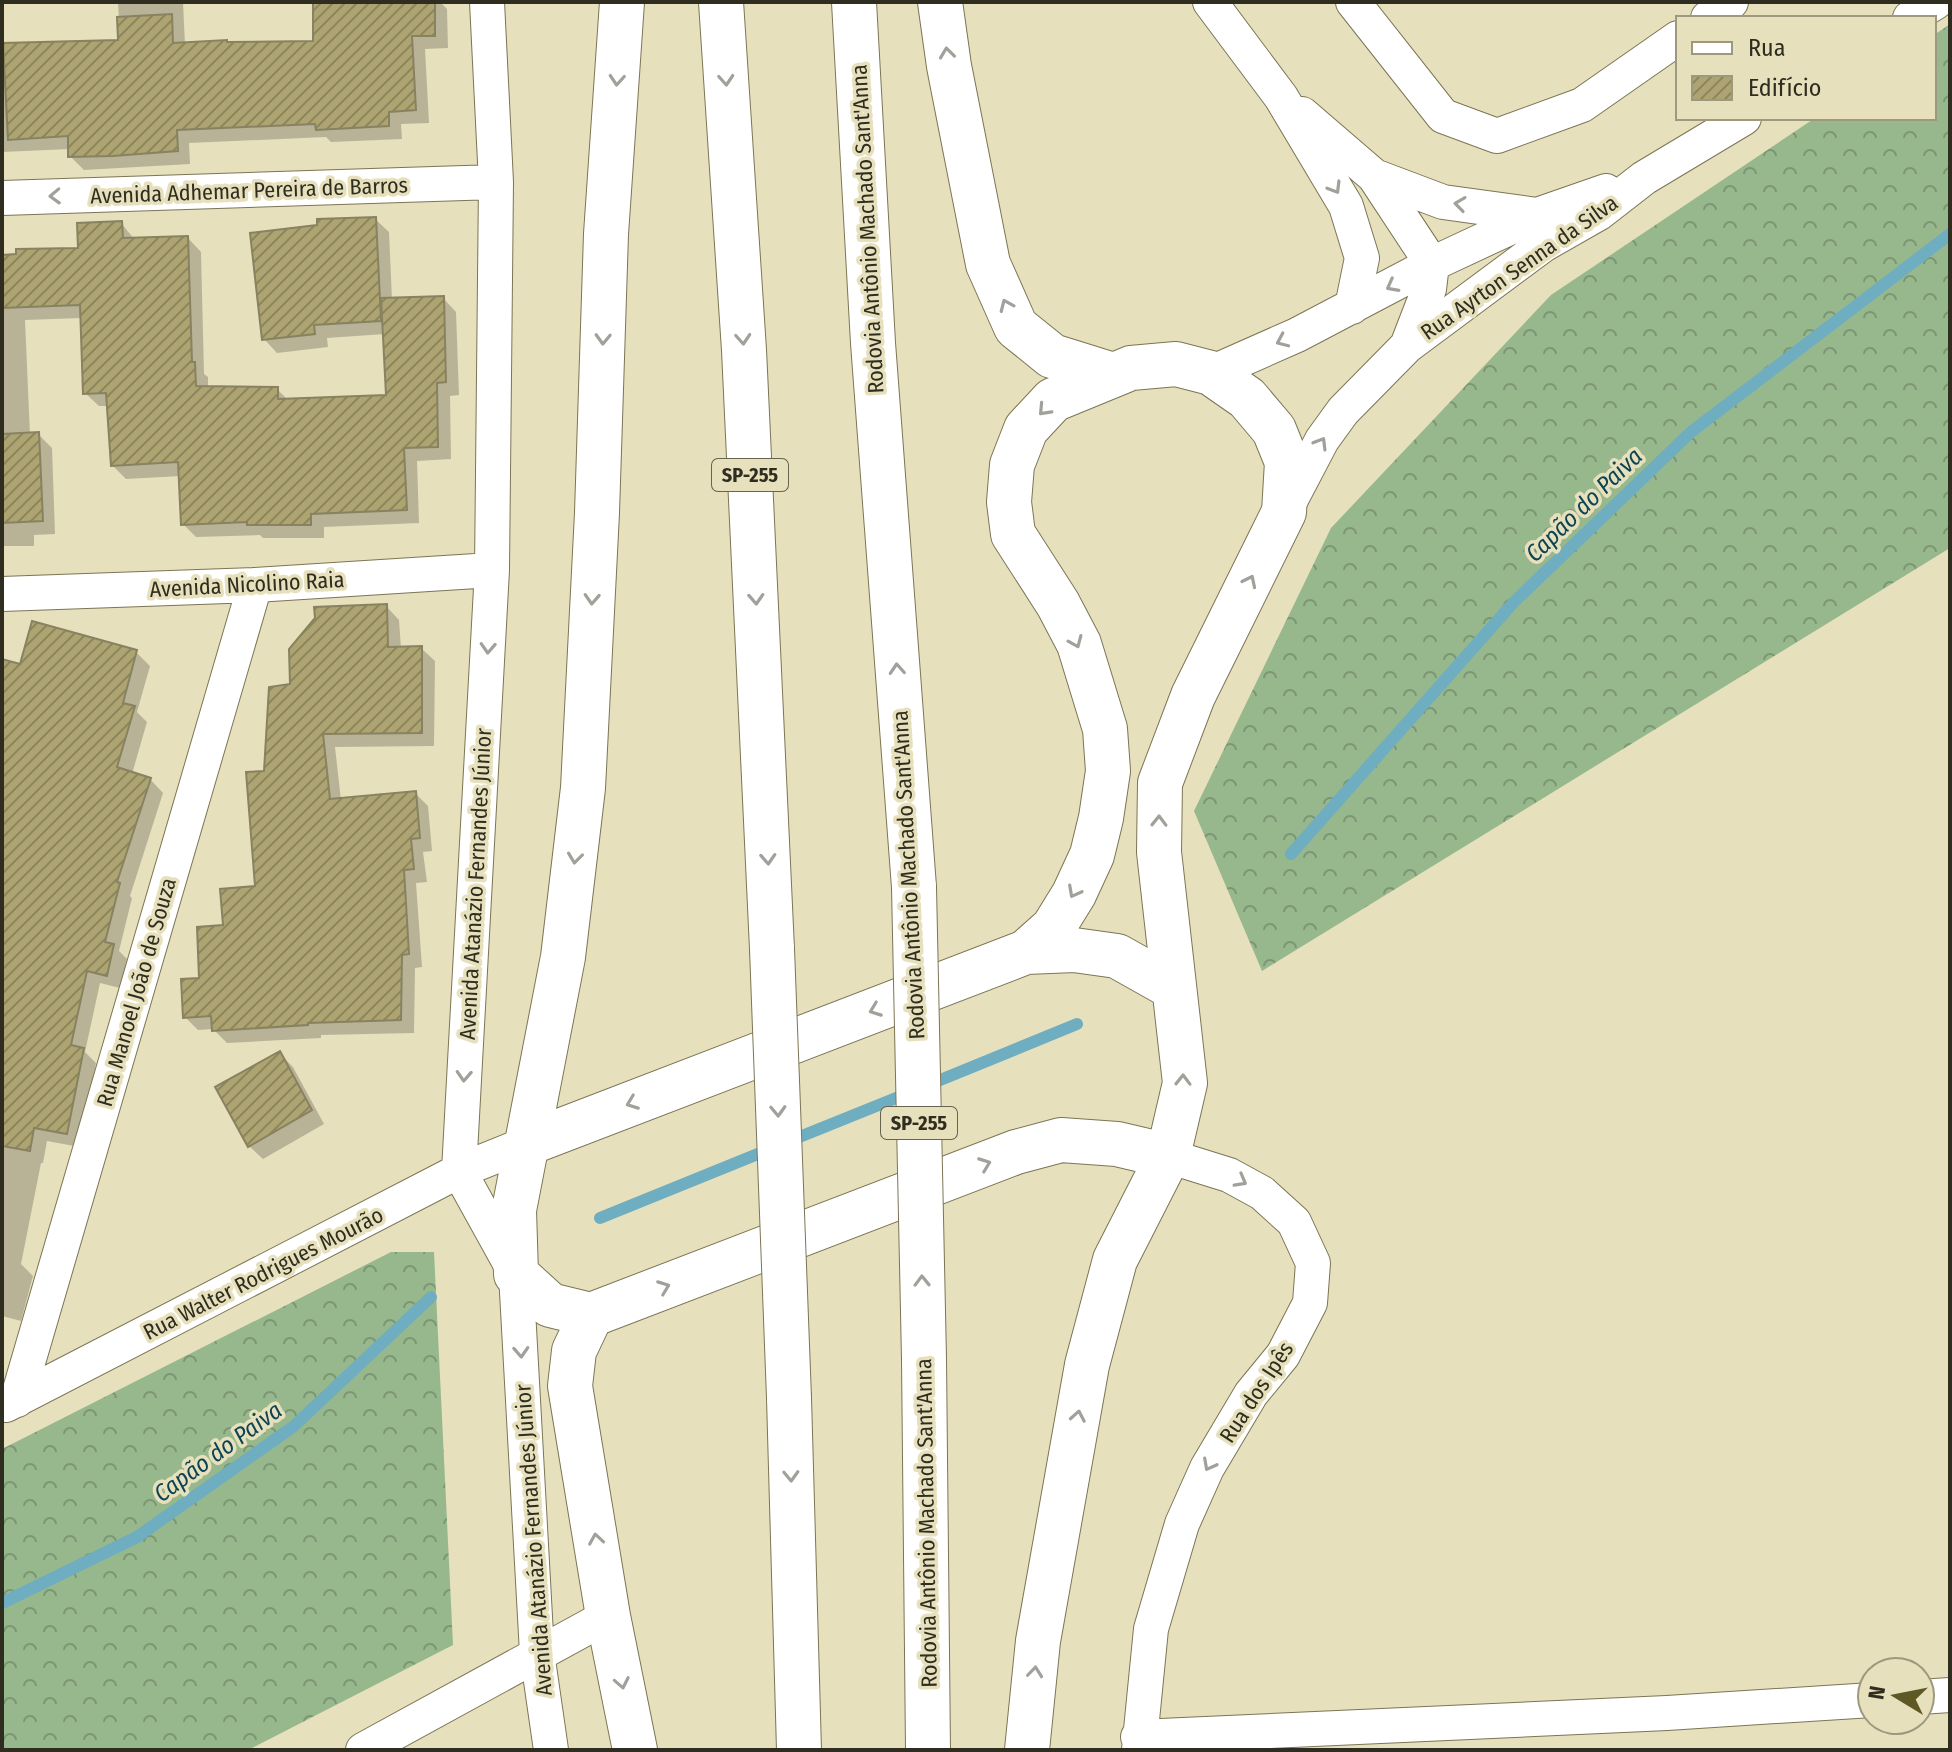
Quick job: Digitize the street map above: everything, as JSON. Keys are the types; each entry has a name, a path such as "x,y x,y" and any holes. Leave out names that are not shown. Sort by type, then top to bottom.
{"highway":[{"path":"622,2 606,234 597,513 583,788 563,957 514,1210 516,1274 550,1305 591,1315 1016,1152 1061,1140 1117,1144 1168,1156"},
{"name":"SP-255","path":"721,2 744,350 772,949 799,1750"},
{"name":"Rodovia Antônio Machado Sant'Anna","path":"854,2 873,343 914,887 928,1750"},
{"path":"940,2 949,66 988,264 1016,327 1052,356 1113,375"},
{"path":"1026,952 1053,928 1086,868 1101,818 1108,771 1105,729 1079,644 1058,604 1013,534 1009,502 1012,465 1026,429 1053,400 1131,368 1176,364 1211,373 1247,398 1274,430 1287,462 1284,512 1193,696 1160,783 1159,852 1185,1083 1168,1156 1115,1260 1087,1365 1038,1641 1027,1750"},
{"path":"526,1144 1026,952 1074,950 1117,956 1174,988"},
{"path":"591,1315 574,1351 570,1386 608,1616 635,1750"}],"street":[{"name":"Avenida Atanázio Fernandes Júnior","path":"487,2 496,182 492,570 459,1171 516,1274 537,1653 551,1750"},
{"path":"1210,2 1281,97 1346,206 1362,258 1352,307"},
{"path":"1353,2 1443,116 1497,136 1582,105 1676,39"},
{"path":"1711,16 1731,2"},
{"path":"1913,16 1936,2"},
{"path":"1281,97 1374,176 1432,264 1429,289 1407,346"},
{"name":"Rua Ayrton Senna da Silva","path":"1284,512 1322,440 1343,411 1407,346 1543,245 1599,213 1644,178 1741,120"},
{"path":"1374,176 1443,202 1537,215"},
{"name":"Rua Ayrton Senna da Silva","path":"1211,373 1537,215 1644,178"},
{"name":"Avenida Adhemar Pereira de Barros","path":"2,198 496,182"},
{"name":"Avenida Nicolino Raia","path":"2,594 255,585 492,570"},
{"name":"Rua Manoel João de Souza","path":"10,1404 255,585"},
{"name":"Rua Walter Rodrigues Mourão","path":"10,1404 459,1171 526,1144"},
{"name":"Rua dos Ipês","path":"1138,1743 1151,1629 1182,1524 1207,1468 1251,1394 1283,1355 1310,1303 1313,1263 1294,1222 1262,1193 1229,1175 1168,1156"},
{"path":"363,1750 608,1616"},
{"path":"1138,1743 1856,1701"}],"green space":[{"path":"1950,24 1950,548 1262,971 1194,811 1331,528 1551,295 1812,120 1936,120 1936,34"},
{"path":"391,1252 434,1252 453,1645 248,1750 2,1750 2,1449"}],"building":[{"path":"435,2 435,36 412,36 416,110 389,112 389,126 316,130 315,124 177,130 178,151 113,156 68,157 68,136 8,140 3,43 118,40 117,17 172,14 173,43 313,41 313,3"},
{"path":"376,217 381,321 314,325 315,334 262,340 250,233 317,225 317,219"},
{"path":"122,221 123,238 188,236 192,362 195,362 196,386 278,387 278,399 386,395 381,298 444,296 446,382 437,383 438,447 404,448 407,510 311,514 311,525 247,525 247,522 181,525 178,462 111,466 106,393 83,394 80,305 2,308 2,255 16,254 16,249 78,248 77,223"},
{"path":"39,432 43,521 2,523 2,434"},
{"path":"387,604 388,647 422,646 422,733 323,734 330,799 416,791 420,838 411,839 414,869 404,870 409,954 402,955 401,1020 308,1023 212,1031 211,1016 183,1018 181,979 199,978 197,927 223,925 220,889 255,886 246,772 264,771 269,687 290,684 289,649 315,618 314,607"},
{"path":"32,621 137,650 123,703 135,706 117,767 151,778 117,882 120,883 105,942 114,944 107,976 87,971 71,1045 84,1048 67,1134 34,1128 30,1151 2,1146 2,659 20,664"},
{"path":"280,1051 312,1110 248,1147 215,1087"}],"waterway":[{"name":"Capão do Paiva","path":"1291,854 1513,603 1691,432 1950,234"},
{"path":"928,1085 1077,1024"},
{"path":"787,1142 911,1092"},
{"path":"600,1218 770,1149"},
{"name":"Capão do Paiva","path":"2,1603 137,1537 294,1426 431,1297"}]}
